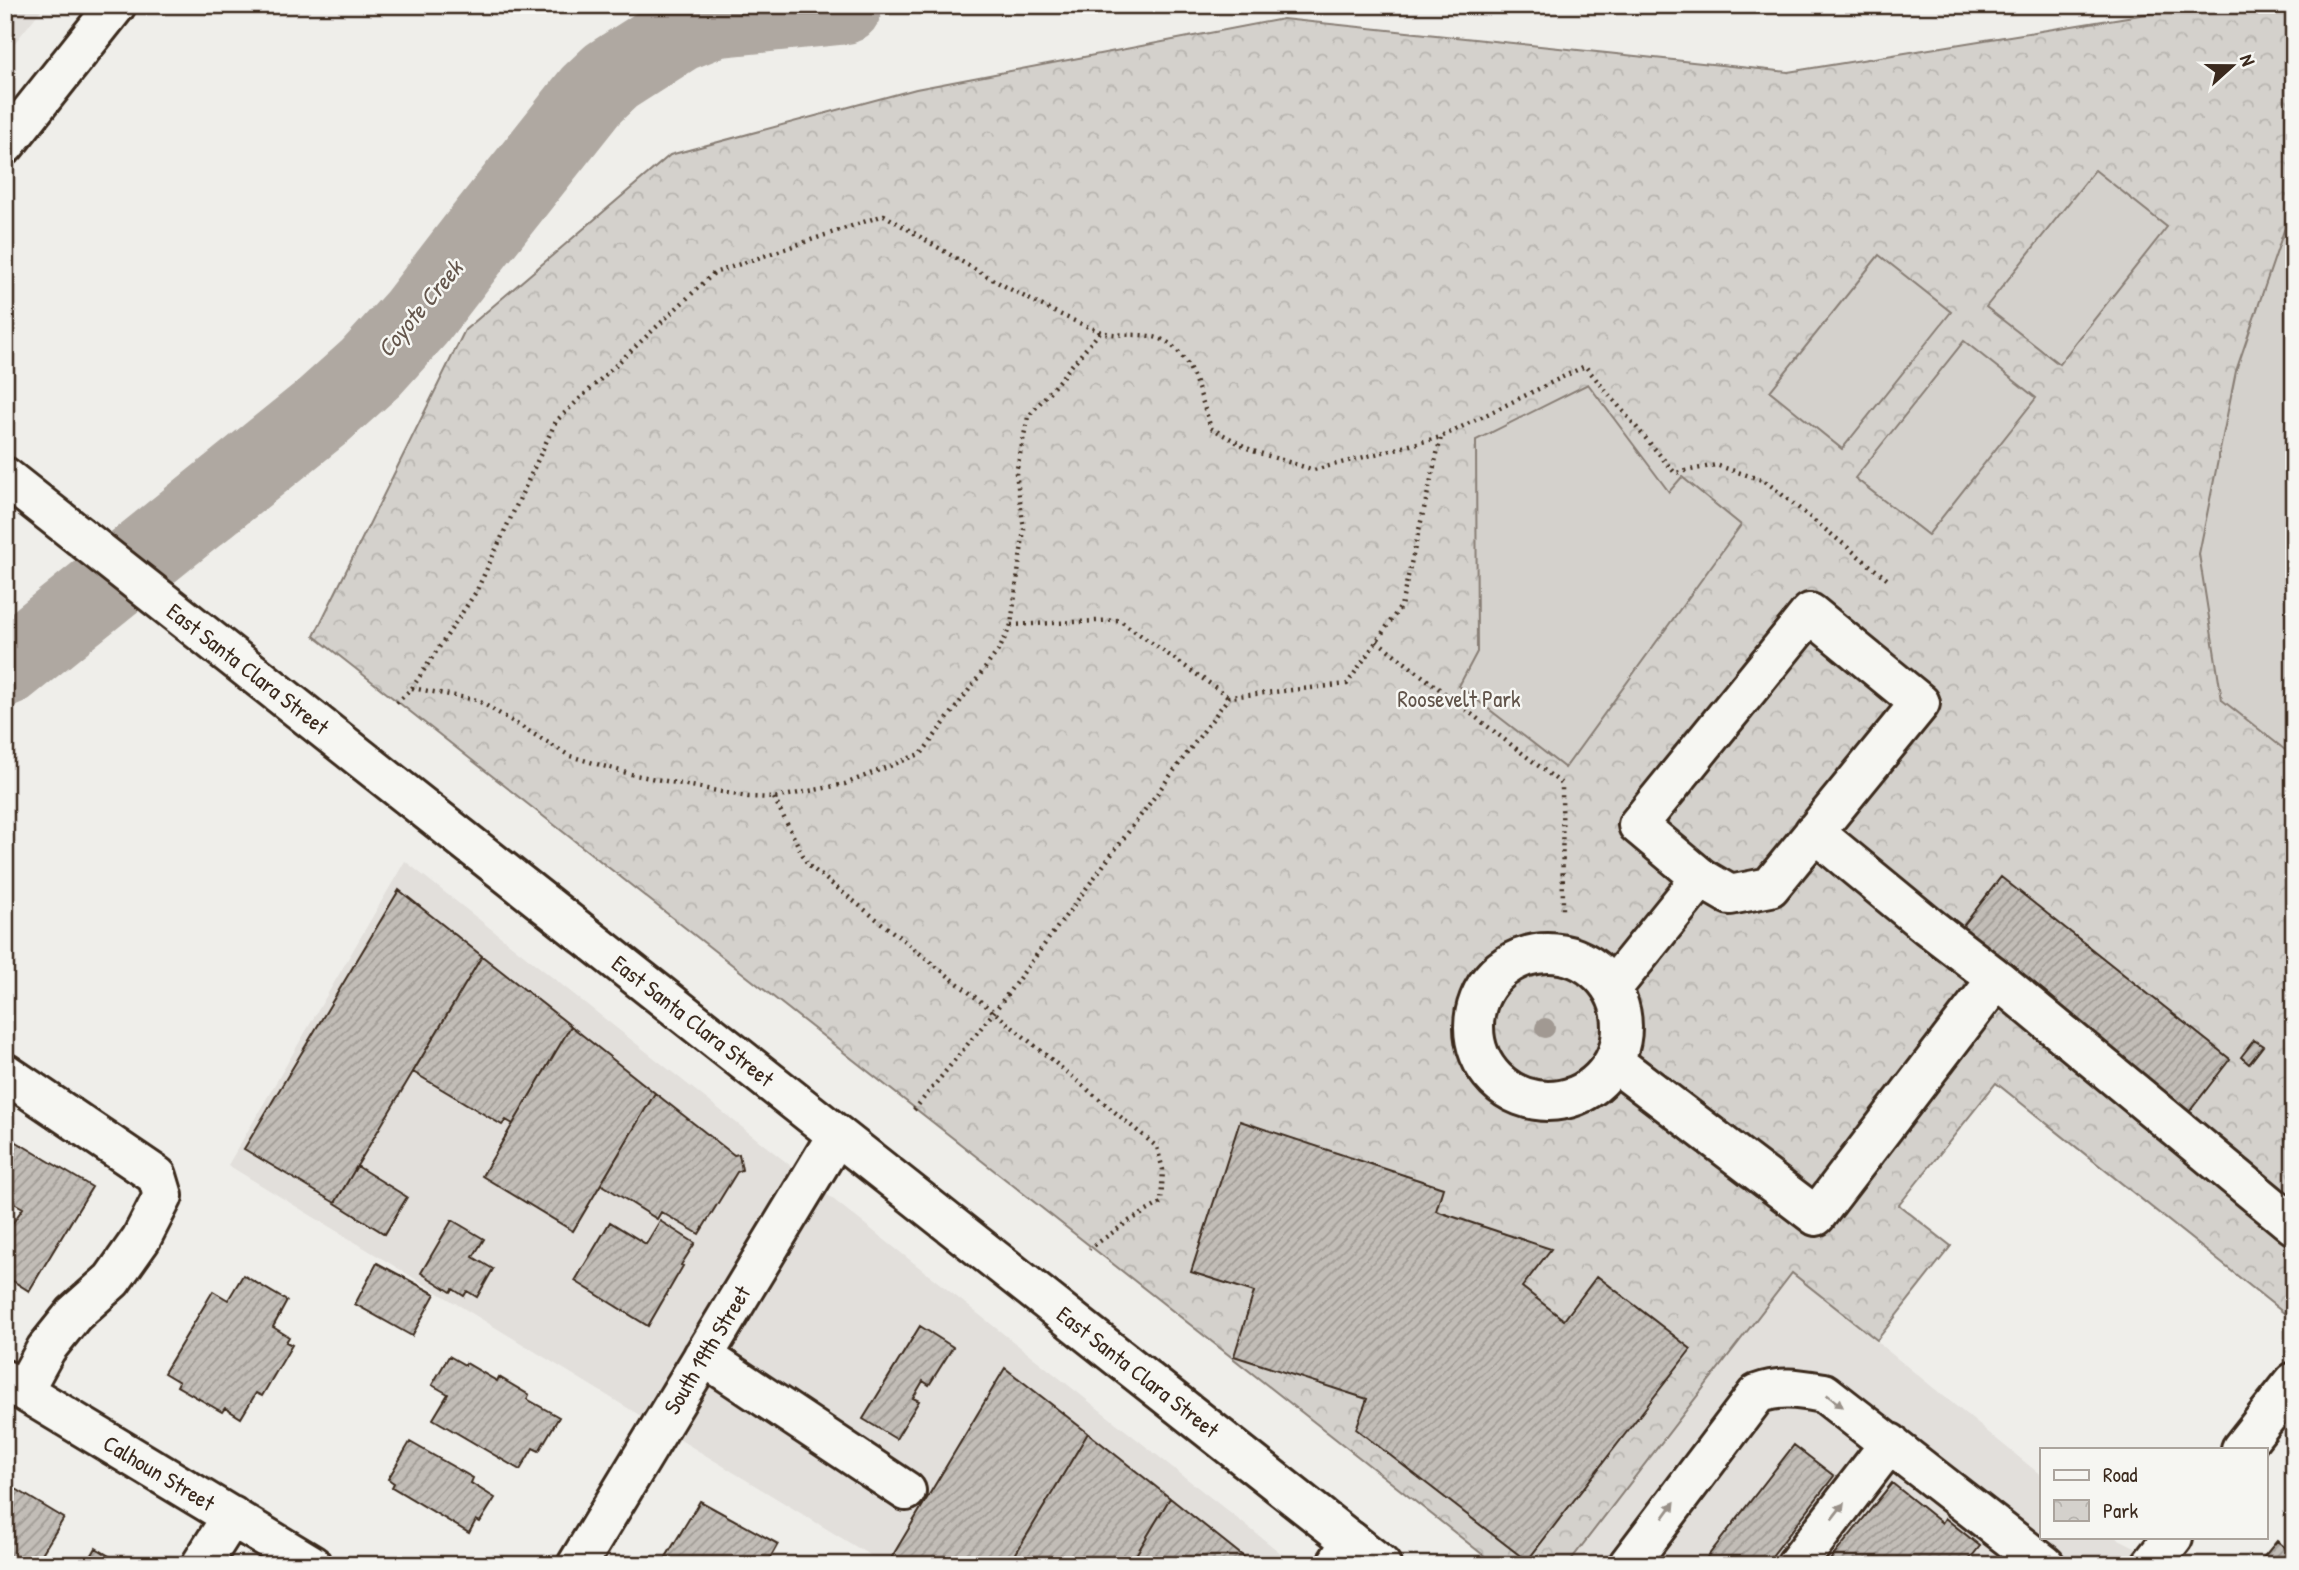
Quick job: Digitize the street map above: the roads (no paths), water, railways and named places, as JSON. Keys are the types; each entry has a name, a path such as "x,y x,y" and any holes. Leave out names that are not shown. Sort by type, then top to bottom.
{"main road":[{"path":"5,145 116,5"},
{"name":"East Santa Clara Street","path":"14,484 837,1135 1343,1553 1381,1565"},
{"path":"1810,613 1920,703 1770,887 1730,895 1701,877 1638,825 1810,613"},
{"path":"1814,832 1997,979 2294,1225"},
{"path":"1612,988 1701,877"},
{"path":"1551,951 1576,957 1597,969 1612,988 1622,1012 1622,1038 1614,1062 1600,1082 1579,1095 1556,1102 1531,1100 1509,1090 1490,1074 1478,1053 1473,1028 1477,1004 1488,982 1505,965 1527,954 1551,951"},
{"path":"1614,1062 1816,1216 1997,979"},
{"path":"5,1073 157,1176 163,1196 141,1239 112,1280 74,1314 14,1386"},
{"name":"South 19th Street","path":"577,1565 837,1135"},
{"path":"703,1356 906,1491"},
{"path":"2242,1448 2294,1382"},
{"name":"Calhoun Street","path":"14,1386 312,1565"},
{"path":"1628,1565 1757,1394 1771,1388 1794,1388 1824,1393 2045,1565"},
{"path":"1796,1565 1890,1443"},
{"path":"201,1565 232,1516"},
{"path":"2151,1565 2172,1538"}],"waterway":[{"name":"Coyote Creek","path":"5,668 320,414 371,368 416,318 591,95 611,76 678,33 715,18 843,5"}],"park label":[{"name":"Roosevelt Park","path":"1459,699"}]}
